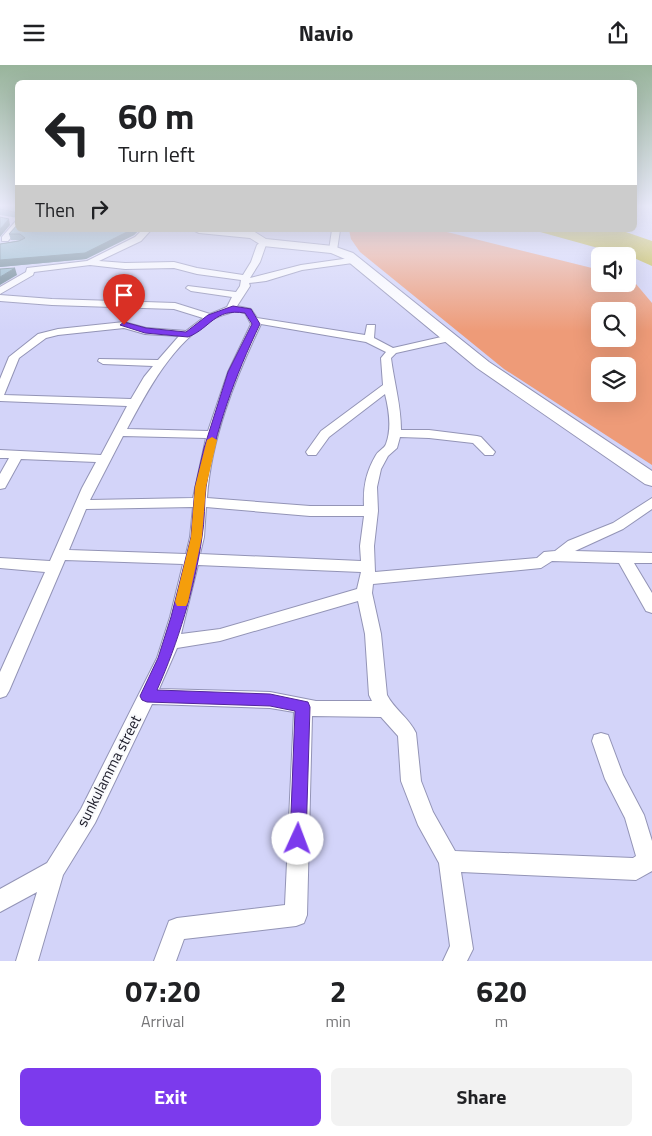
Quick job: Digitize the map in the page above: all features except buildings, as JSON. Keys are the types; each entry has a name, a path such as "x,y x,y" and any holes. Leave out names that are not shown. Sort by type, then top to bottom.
{"main road":[{"path":"322,248 333,250 356,260 483,365 652,480"}],"street":[{"path":"90,263 120,248"},
{"path":"0,691 82,505 149,377 188,334 210,317 235,302 245,286 245,280 254,264 259,248"},
{"path":"15,270 30,271 90,263 125,266 174,265 245,280 266,278 301,268 356,260"},
{"path":"3,288 30,271"},
{"path":"17,297 30,271"},
{"path":"191,288 235,302 248,311 253,320 370,339 392,351"},
{"path":"0,298 17,297 52,302 175,306 210,317"},
{"path":"124,325 133,305"},
{"name":"sunkulamma street","path":"0,901 54,870 88,816 147,696 170,642 196,537 201,487 214,435 233,372 256,324 253,320"},
{"path":"0,393 14,357 42,336 58,332 124,325 145,331 188,334"},
{"path":"370,339 371,327"},
{"path":"450,338 392,351 386,358 389,386 395,410 395,433 391,448 383,454 375,469 370,487 372,511 367,547 367,580 378,695 385,709 407,733 411,781 425,817 449,861 462,949 454,961"},
{"path":"103,361 161,363"},
{"path":"312,452 325,434 389,386"},
{"path":"0,398 135,403"},
{"path":"119,432 214,435"},
{"path":"395,433 429,434 477,440 489,452"},
{"path":"0,454 105,459"},
{"path":"0,485 16,455"},
{"path":"82,505 200,502 310,511 372,511"},
{"path":"560,555 572,545 618,526 652,502"},
{"path":"170,642 220,635 367,580 406,574 541,563 549,556 560,555 652,558"},
{"path":"623,557 652,607"},
{"path":"0,563 191,559 367,580"},
{"path":"147,696 270,700 316,709 385,709"},
{"path":"165,961 177,929 296,915 302,707"},
{"path":"449,861 636,869 650,861 634,815 615,779 601,741"},
{"path":"27,961 54,870"}],"shaded area":[{"path":"357,248 511,248 591,268 591,292 636,292 636,284 652,303 652,465 504,369"},
{"path":"636,248 652,248 652,266 636,259"}],"slow traffic":[{"path":"181,602 196,537 201,487 212,440"}],"route":[{"path":"124,325 145,331 188,334 210,317 233,308 248,311 256,324 233,372 209,448 201,487 196,537 178,617 164,658 147,696 270,700 302,707 298,839"}]}
